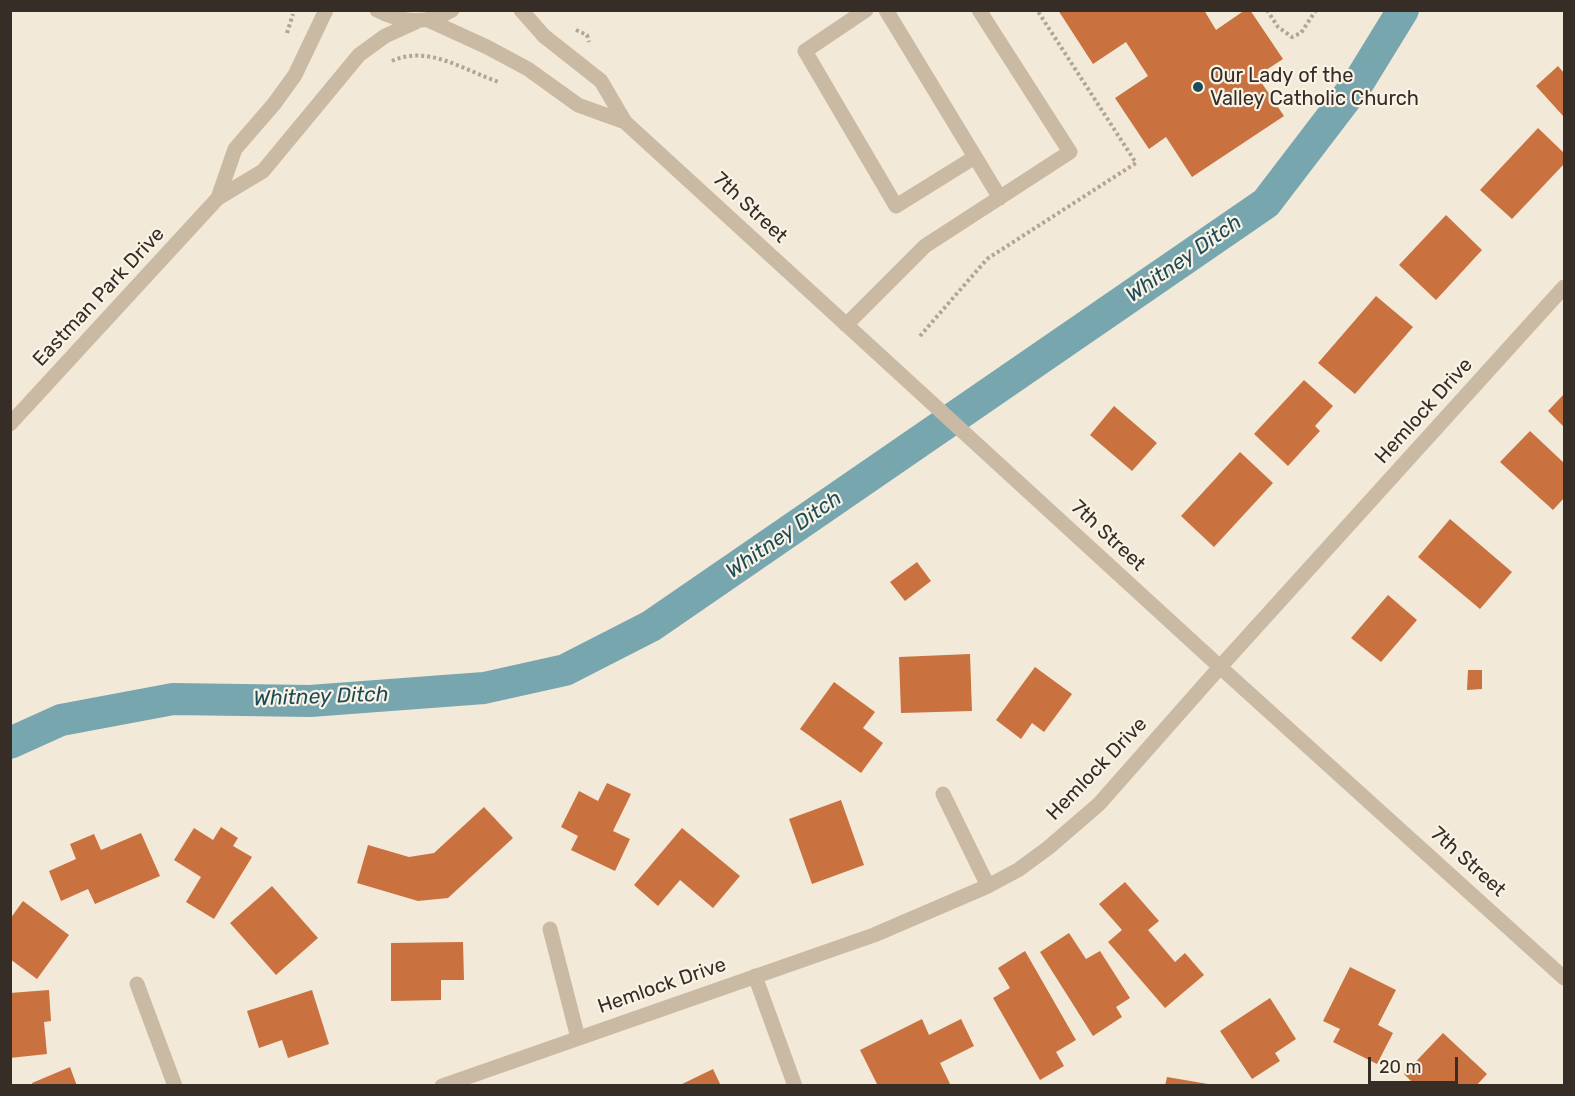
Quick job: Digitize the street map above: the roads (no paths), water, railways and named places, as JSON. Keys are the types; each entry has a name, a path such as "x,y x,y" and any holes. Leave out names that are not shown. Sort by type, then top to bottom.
{"street":[{"name":"Eastman Park Drive","path":"218,198 235,148 274,104 295,75 326,10"},
{"name":"7th Street","path":"377,10 390,18 422,21 487,46 528,69 578,105 625,122"},
{"name":"Eastman Park Drive","path":"10,424 218,198 263,171 359,55 385,36 452,10"},
{"name":"7th Street","path":"521,10 544,36 601,81 625,122 1220,667 1564,978"},
{"path":"866,10 805,51 896,206 975,157"},
{"path":"886,10 1000,198"},
{"path":"846,325 925,246 1070,152 979,10"},
{"name":"Hemlock Drive","path":"442,1086 874,935 988,886 1018,870 1048,848 1099,804 1564,286"},
{"path":"944,794 988,886"},
{"path":"550,929 578,1038"},
{"path":"755,976 795,1086"},
{"path":"137,984 175,1086"}],"waterway":[{"name":"Whitney Ditch","path":"10,743 61,720 173,699 310,701 484,688 565,670 651,626 1266,203 1360,80 1403,10"}],"place":[{"name":"Our Lady of the Valley Catholic Church","path":"1198,87"}]}
